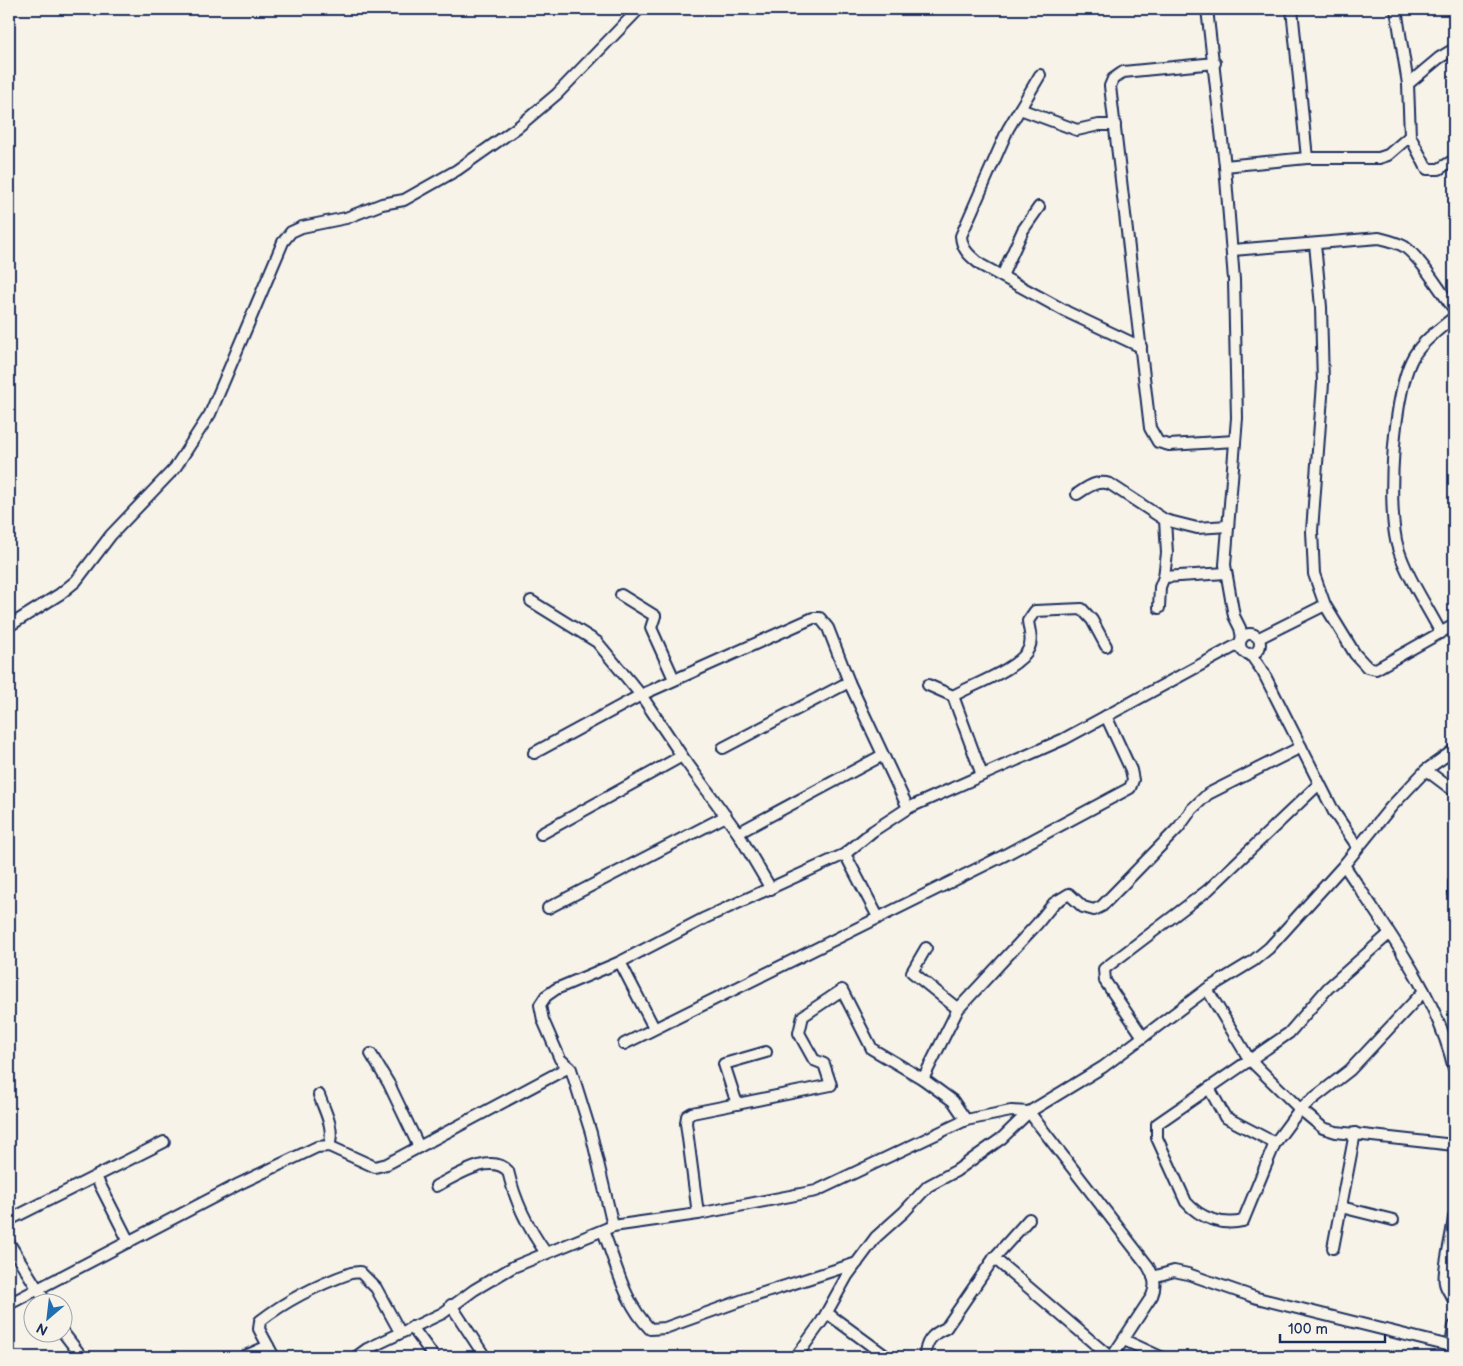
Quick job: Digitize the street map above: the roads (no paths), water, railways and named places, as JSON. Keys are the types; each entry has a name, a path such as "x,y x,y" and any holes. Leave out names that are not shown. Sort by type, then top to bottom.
{"street":[{"path":"9,626 60,594 76,581 111,535 175,468 210,414 283,242 291,232 302,227 346,218 382,204 404,200 457,170 518,127 557,94 639,9"},
{"path":"1207,9 1215,63 1233,250 1237,418 1225,565 1226,573 1234,616 1319,784 1334,812 1357,846"},
{"path":"1292,9 1307,158"},
{"path":"1396,9 1408,84 1410,136 1427,169 1439,169 1454,160"},
{"path":"1408,84 1454,49"},
{"path":"1215,63 1118,74 1110,86 1150,428 1158,442 1168,446 1235,441"},
{"path":"1040,74 1008,129 961,236 962,245 969,256 981,265 1067,312 1141,347"},
{"path":"1020,109 1077,130 1099,124 1115,126"},
{"path":"1225,166 1307,158 1379,158 1388,155 1410,136"},
{"path":"1002,276 1023,230 1040,207"},
{"path":"1233,250 1378,238 1394,242 1405,247 1416,259 1454,309"},
{"path":"1316,244 1324,384 1312,531 1314,574 1326,605 1355,654 1371,668 1376,669 1454,626"},
{"path":"1441,632 1398,548 1393,502 1394,448 1401,396 1415,354 1434,334 1454,318"},
{"path":"1077,494 1094,483 1102,482 1110,484 1165,520 1197,528 1228,526"},
{"path":"1158,608 1167,553 1165,520"},
{"path":"1164,577 1226,573"},
{"path":"622,595 655,616 651,628 674,679"},
{"path":"531,601 597,642 641,695 682,756 738,833 771,889"},
{"path":"857,1263 765,1292 665,1328 650,1329 637,1315 624,1291 608,1228 591,1133 571,1069 560,1059 542,1020 540,1005 546,996 556,989 620,962 705,918 845,854 873,831 908,808 1064,739 1226,652 1326,605"},
{"path":"953,696 1008,670 1022,659 1030,648 1031,640 1028,621 1035,611 1082,609 1092,620 1106,646"},
{"path":"534,753 674,679 813,618 824,621 828,628 849,682 908,808"},
{"path":"723,748 849,682"},
{"path":"928,685 953,696 982,776"},
{"path":"624,1044 1003,856 1130,788 1133,780 1131,770 1106,716"},
{"path":"923,1079 958,1009 1054,903 1069,894 1083,907 1094,910 1102,906 1173,834 1192,809 1208,794 1301,747"},
{"path":"796,1357 876,1237 904,1212 928,1186 956,1171 1002,1138 1029,1112 1103,1067 1207,989 1239,971 1269,948 1426,770 1454,750"},
{"path":"738,833 883,755"},
{"path":"541,834 682,756"},
{"path":"1426,770 1454,790"},
{"path":"1143,1037 1104,981 1104,969 1208,890 1319,784"},
{"path":"548,908 726,816"},
{"path":"845,854 878,917"},
{"path":"1344,865 1388,934 1410,964 1424,991 1454,1069"},
{"path":"1454,882 1454,893"},
{"path":"1388,934 1328,988 1289,1033 1157,1124 1157,1138 1186,1202 1193,1210 1229,1224 1243,1221 1275,1143 1300,1109 1350,1070 1424,991"},
{"path":"926,948 912,972 958,1009"},
{"path":"620,962 654,1028"},
{"path":"1207,989 1249,1059 1300,1109 1323,1128 1454,1145"},
{"path":"698,1214 686,1123 688,1116 692,1113 832,1085 824,1064 814,1060 799,1033 803,1016 842,990 872,1049 923,1079 953,1101 966,1120"},
{"path":"737,1104 724,1064 766,1052"},
{"path":"371,1054 389,1084 419,1147"},
{"path":"9,1304 238,1184 317,1147 329,1146 375,1168 387,1164 569,1068"},
{"path":"1209,1088 1224,1116 1275,1143"},
{"path":"319,1095 332,1129 329,1146"},
{"path":"356,1357 367,1349 400,1332 442,1313 451,1305 513,1267 608,1228 698,1214 816,1191 966,1120 1011,1111 1029,1112 1148,1266 1156,1287 1124,1340 1111,1357 994,1258"},
{"path":"1332,1248 1355,1133"},
{"path":"9,1220 164,1142"},
{"path":"436,1186 481,1165 498,1163 508,1171 517,1201 530,1232 546,1253"},
{"path":"96,1177 129,1242"},
{"path":"1341,1207 1393,1220"},
{"path":"1454,1217 1453,1238 1444,1276 1445,1284 1454,1300"},
{"path":"925,1357 925,1347 934,1333 946,1328 994,1258 1029,1219"},
{"path":"9,1242 42,1294"},
{"path":"1153,1277 1174,1271 1256,1298 1453,1346 1454,1326"},
{"path":"274,1357 259,1329 260,1320 275,1307 297,1295 351,1273 360,1272 376,1288 400,1332"},
{"path":"451,1305 485,1357"},
{"path":"827,1313 888,1357"},
{"path":"412,1327 434,1357"},
{"path":"1124,1340 1161,1357"},
{"path":"72,1344 82,1357"},
{"path":"243,1357 268,1346"}]}
